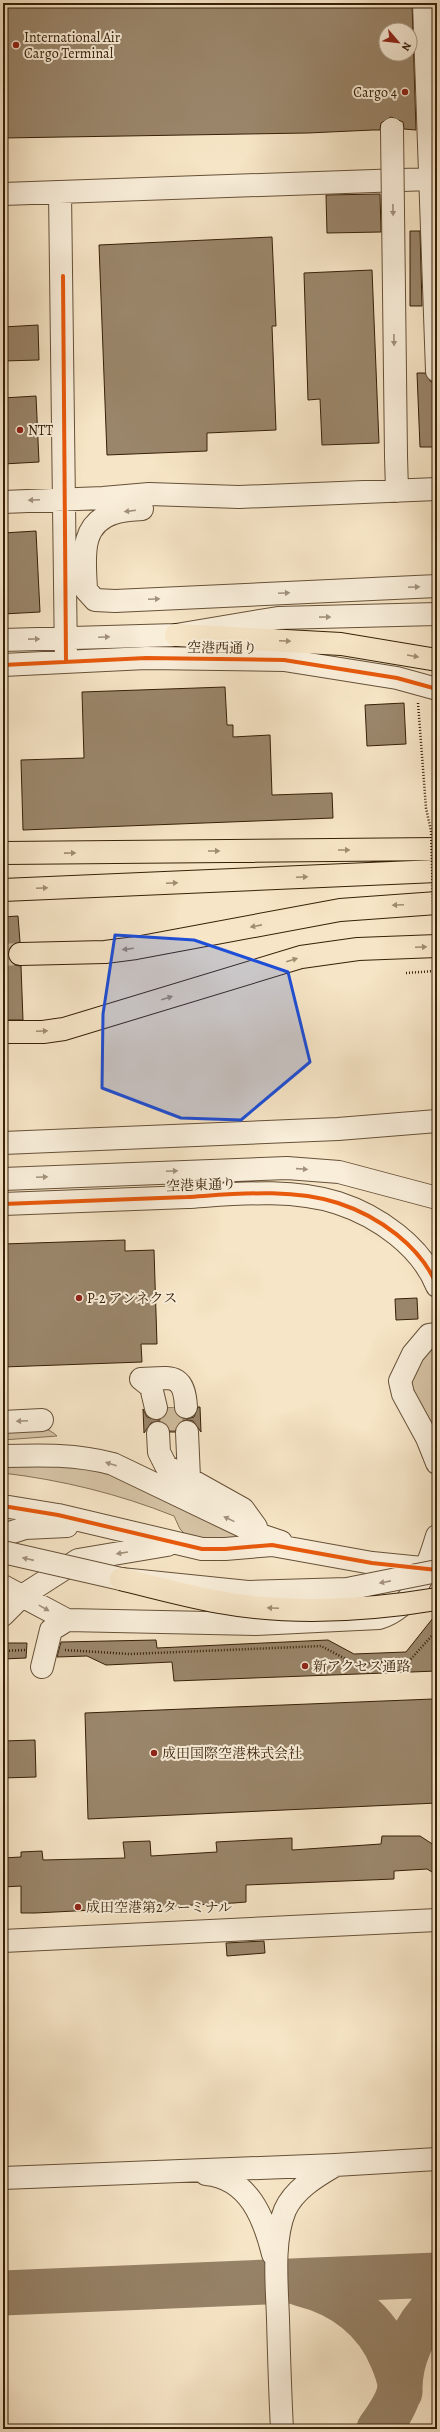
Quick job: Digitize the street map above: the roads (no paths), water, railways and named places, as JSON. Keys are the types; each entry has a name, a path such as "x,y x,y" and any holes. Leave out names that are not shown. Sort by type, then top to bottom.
{"highway":[{"path":"176,635 341,644 437,660"},
{"path":"3,853 434,840"},
{"path":"3,890 437,871"},
{"path":"20,954 106,952 136,948 340,910 437,903"},
{"path":"3,1032 43,1032 64,1029 301,957 358,949 437,946"},
{"path":"120,1579 219,1602 269,1608 362,1609 437,1599"}],"street":[{"path":"424,3 437,370"},
{"path":"392,129 396,492"},
{"path":"3,194 430,179"},
{"path":"60,192 63,276 66,662"},
{"path":"3,488 64,491 103,498 148,494 239,497 437,490"},
{"path":"3,502 64,491"},
{"path":"239,497 114,513 95,525 84,544 86,590 95,600 115,601 437,586"},
{"name":"空港西通り","path":"3,640 176,635 278,618 437,614"},
{"name":"空港西通り","path":"3,665 146,658 284,660 397,678 437,689"},
{"path":"3,1143 338,1129 437,1121"},
{"name":"空港東通り","path":"3,1179 287,1168 338,1172 437,1198"},
{"name":"空港東通り","path":"3,1204 221,1195 307,1196 337,1203 362,1212 389,1228 405,1242 422,1262 437,1286"},
{"path":"437,1334 429,1335 413,1354 400,1381 403,1394 427,1438 437,1464"},
{"path":"151,1379 171,1379 179,1382 185,1389 171,1408 152,1388 151,1379"},
{"path":"3,1422 42,1420"},
{"path":"172,1432 181,1474 243,1509 263,1536"},
{"path":"3,1456 50,1454 88,1457 113,1464 263,1536 303,1550"},
{"path":"3,1506 58,1515 80,1522 202,1549 225,1549 272,1545 372,1563 437,1570"},
{"path":"3,1535 25,1528 67,1526 80,1522"},
{"path":"3,1586 67,1620 256,1624 379,1618 391,1615 402,1607 415,1590 431,1556 437,1536"},
{"path":"3,1615 22,1596 78,1560 159,1547 174,1542"},
{"path":"3,1552 120,1579 223,1590 277,1592 347,1589 437,1570"},
{"path":"44,1658 51,1630 67,1620"},
{"path":"3,1941 437,1920"},
{"path":"3,2178 335,2165 437,2159"},
{"path":"282,2429 276,2266 281,2225 285,2210 295,2195 314,2178 335,2165"},
{"path":"178,2171 212,2174 231,2183 249,2197 259,2209 266,2225 276,2266"}],"tunnel":[{"path":"3,955 20,954"},
{"path":"171,1408 172,1432"}],"place":[{"name":"International Air Cargo Terminal","path":"16,45"},
{"name":"Cargo 4","path":"405,92"},
{"name":"NTT","path":"20,430"},
{"name":"P-2 アンネクス","path":"79,1298"},
{"name":"新アクセス通路","path":"305,1666"},
{"name":"成田国際空港株式会社","path":"154,1753"},
{"name":"成田空港第2ターミナル","path":"78,1907"}]}
